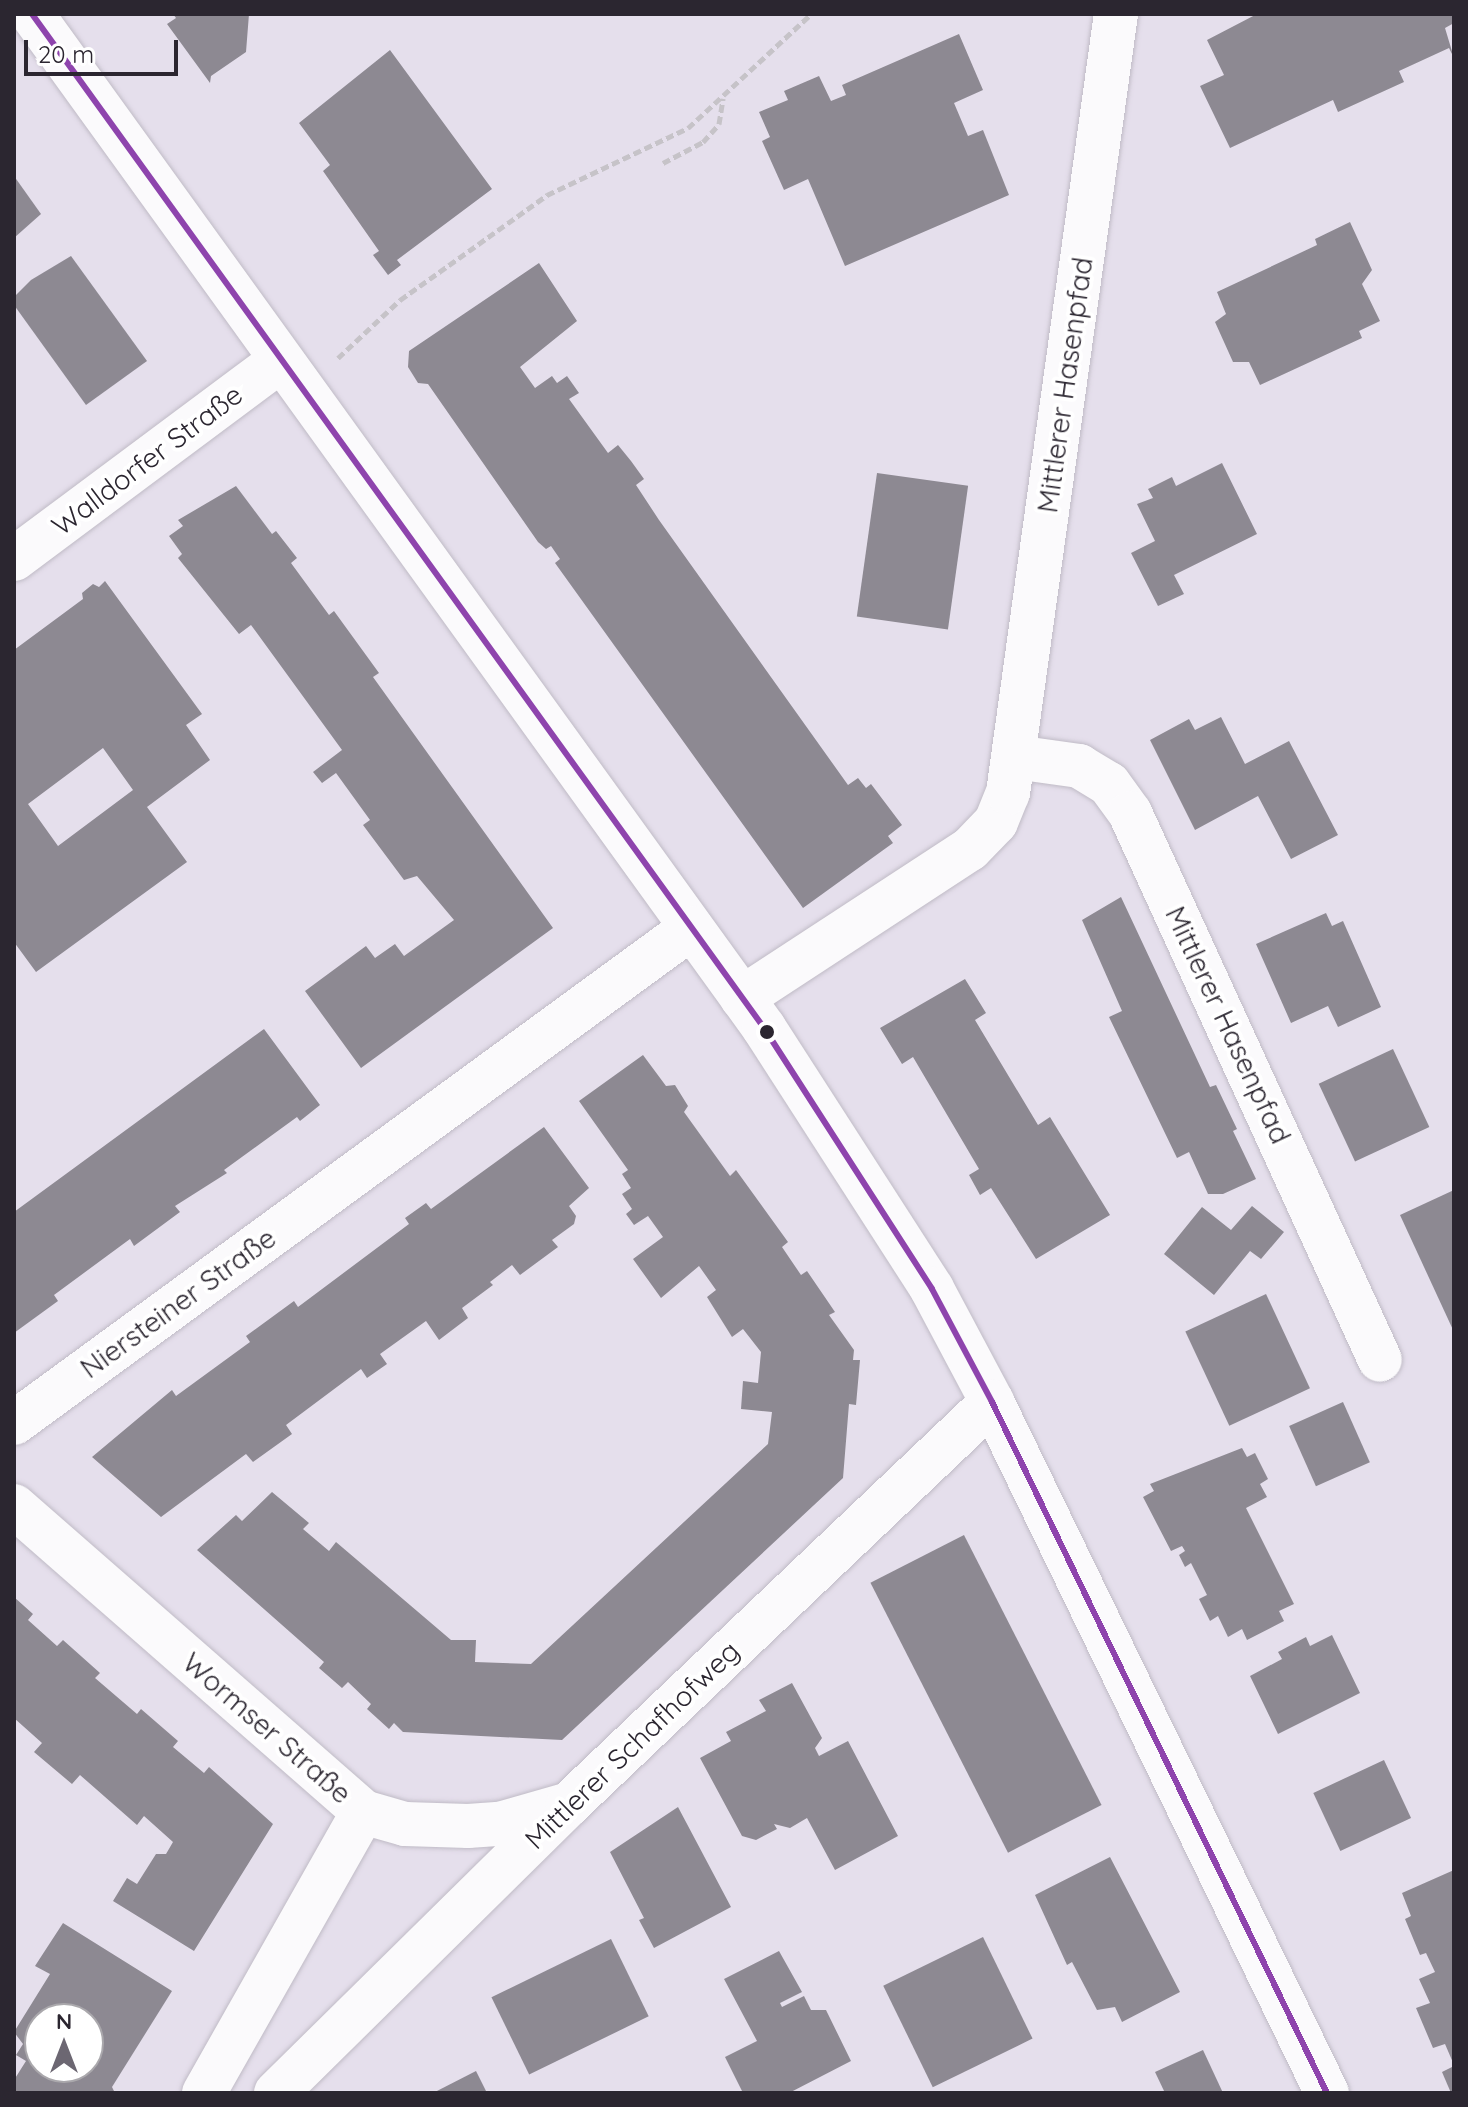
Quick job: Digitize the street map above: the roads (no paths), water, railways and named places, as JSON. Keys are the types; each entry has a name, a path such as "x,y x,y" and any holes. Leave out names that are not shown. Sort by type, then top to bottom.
{"street":[{"path":"32,14 742,998 932,1289 992,1402 1327,2093"},
{"name":"Mittlerer Hasenpfad","path":"742,998 970,849 996,822 1015,757 1116,14"},
{"name":"Walldorfer Straße","path":"14,559 292,377"},
{"name":"Mittlerer Hasenpfad","path":"1015,757 1079,766 1109,784 1130,813 1380,1360"},
{"name":"Niersteiner Straße","path":"14,1423 691,928"},
{"name":"Mittlerer Schafhofweg","path":"276,2093 568,1805 992,1402"},
{"name":"Wormser Straße","path":"14,1506 363,1812 405,1824 468,1826 500,1824 568,1805"},
{"path":"204,2093 363,1812"}]}
